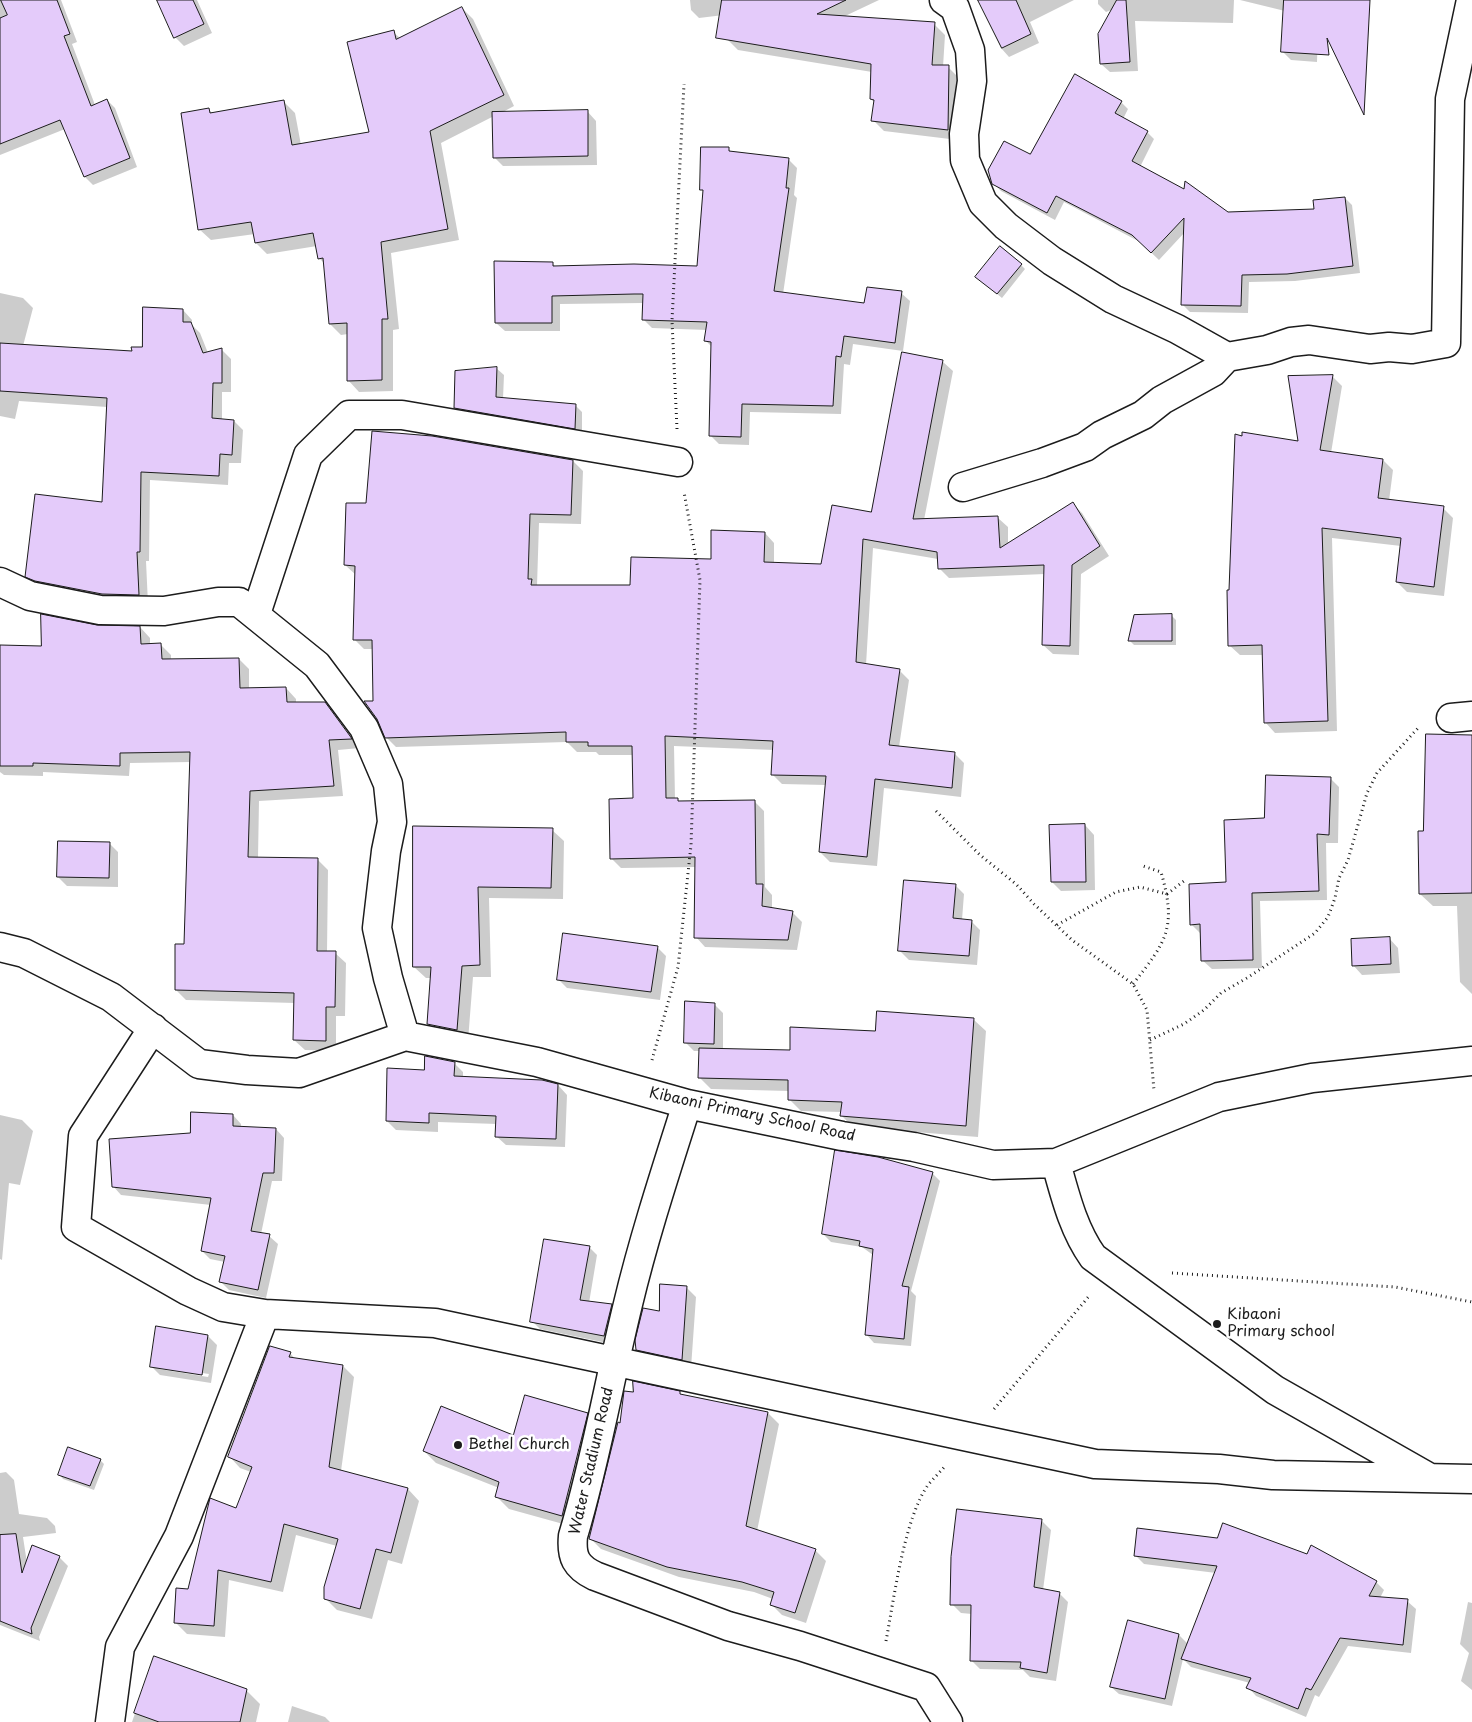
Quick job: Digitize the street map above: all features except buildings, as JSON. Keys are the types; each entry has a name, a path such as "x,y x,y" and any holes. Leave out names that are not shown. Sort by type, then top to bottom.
{"street":[{"path":"944,0 954,8 970,50 972,81 964,134 965,160 983,203 1006,226 1069,273 1227,357"},
{"path":"963,488 1085,447 1102,434 1143,415 1162,400 1213,372 1227,357 1267,350 1291,342 1309,340 1370,349 1389,347 1412,349 1446,343 1450,99 1471,0"},
{"path":"256,614 308,455 349,414 402,414 678,462"},
{"path":"0,582 30,596 100,610 164,610 239,602 317,665 336,687 364,728 388,784 392,822 386,851 378,928 388,978 405,1036 299,1073 247,1070 199,1064 112,997 24,952 0,947"},
{"path":"153,1028 83,1136 76,1227 188,1291 223,1307 265,1314 436,1323 1095,1464 1219,1469 1273,1475 1472,1479"},
{"name":"Kibaoni Primary School Road","path":"405,1036 537,1062 687,1104 842,1136 914,1147 993,1165 1056,1163 1219,1097 1312,1078 1472,1061"},
{"name":"Water Stadium Road","path":"687,1104 660,1186 614,1361 605,1412 573,1536 572,1550 576,1564 582,1571 728,1626 800,1646 926,1686 950,1722"},
{"path":"1056,1163 1068,1207 1082,1240 1093,1257 1275,1390 1433,1479"},
{"path":"110,1722 120,1647 179,1536 265,1314"}],"path":[{"path":"641,1091 663,1027 678,967 691,845 700,580 678,462 672,321 684,84"},
{"path":"1150,1040 1184,1024 1204,1010 1221,992 1248,978 1315,933 1328,917 1335,898 1339,878 1348,860 1367,793 1377,773 1422,724 1462,717"},
{"path":"936,811 980,855 1016,884 1088,953 1133,984 1147,1010 1157,1123"},
{"path":"1133,984 1157,953 1166,936 1170,914 1161,872 1140,865"},
{"path":"1167,894 1184,881"},
{"path":"1057,925 1116,892 1140,887 1167,894"},
{"path":"1170,1273 1394,1287 1472,1302"}],"place":[{"name":"Kibaoni Primary school","path":"1217,1324"},
{"name":"Bethel Church","path":"458,1445"}]}
